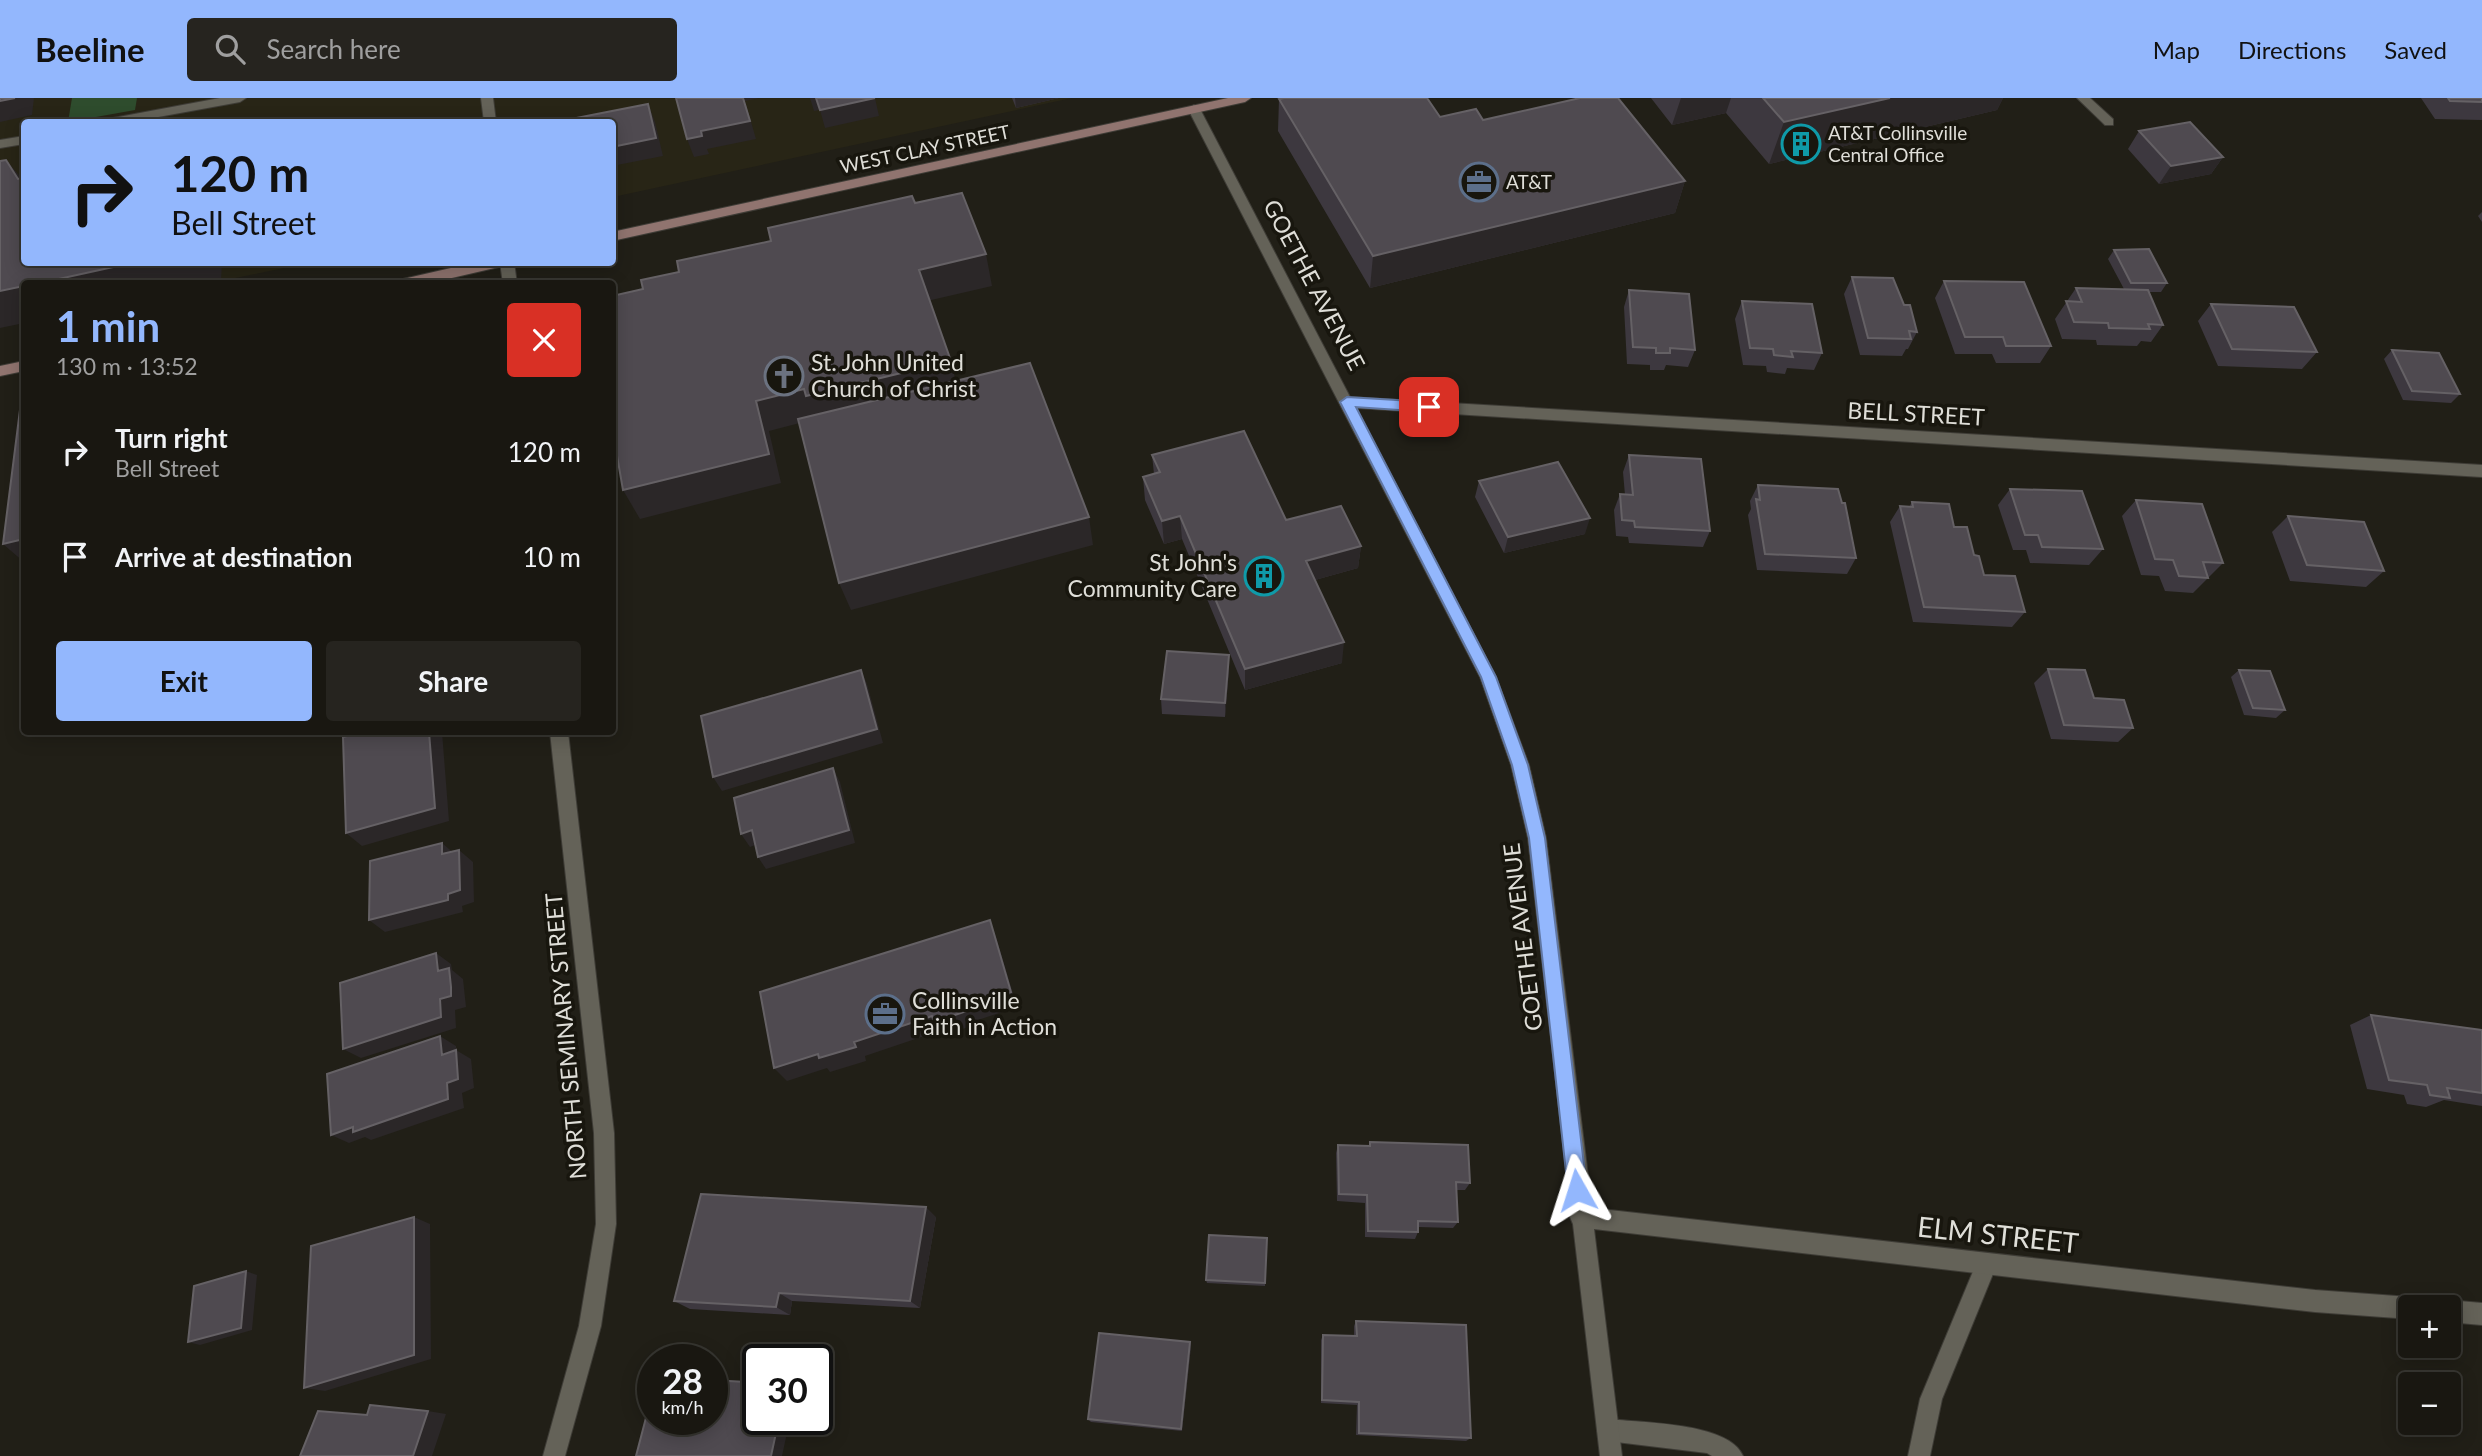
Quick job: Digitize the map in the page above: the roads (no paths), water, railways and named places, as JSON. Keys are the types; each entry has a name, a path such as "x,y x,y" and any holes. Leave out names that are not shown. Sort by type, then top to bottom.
{"main road":[{"name":"WEST CLAY STREET","path":"616,236 1245,98"},
{"path":"420,280 482,266"},
{"path":"0,372 21,367"}],"street":[{"path":"129,119 240,98"},
{"path":"487,98 490,119"},
{"path":"2083,98 2109,122"},
{"name":"GOETHE AVENUE","path":"1194,109 1488,677 1520,765 1537,838 1580,1217 1611,1456"},
{"path":"0,144 21,140"},
{"name":"BELL STREET","path":"1347,402 2482,471"},
{"name":"NORTH SEMINARY STREET","path":"554,1456 590,1326 606,1224 603,1123 559,735"},
{"name":"ELM STREET","path":"1580,1217 2315,1301 2398,1307"},
{"path":"1919,1456 1931,1399 1986,1264"},
{"path":"2461,1312 2482,1314"},
{"path":"1608,1430 1710,1443 1732,1456"}],"place":[{"name":"AT&T Collinsville Central Office","path":"1801,144"},
{"name":"AT&T","path":"1479,182"},
{"name":"St. John United Church of Christ","path":"784,376"},
{"name":"St John's Community Care","path":"1264,576"},
{"name":"Collinsville Faith in Action","path":"885,1014"}]}
